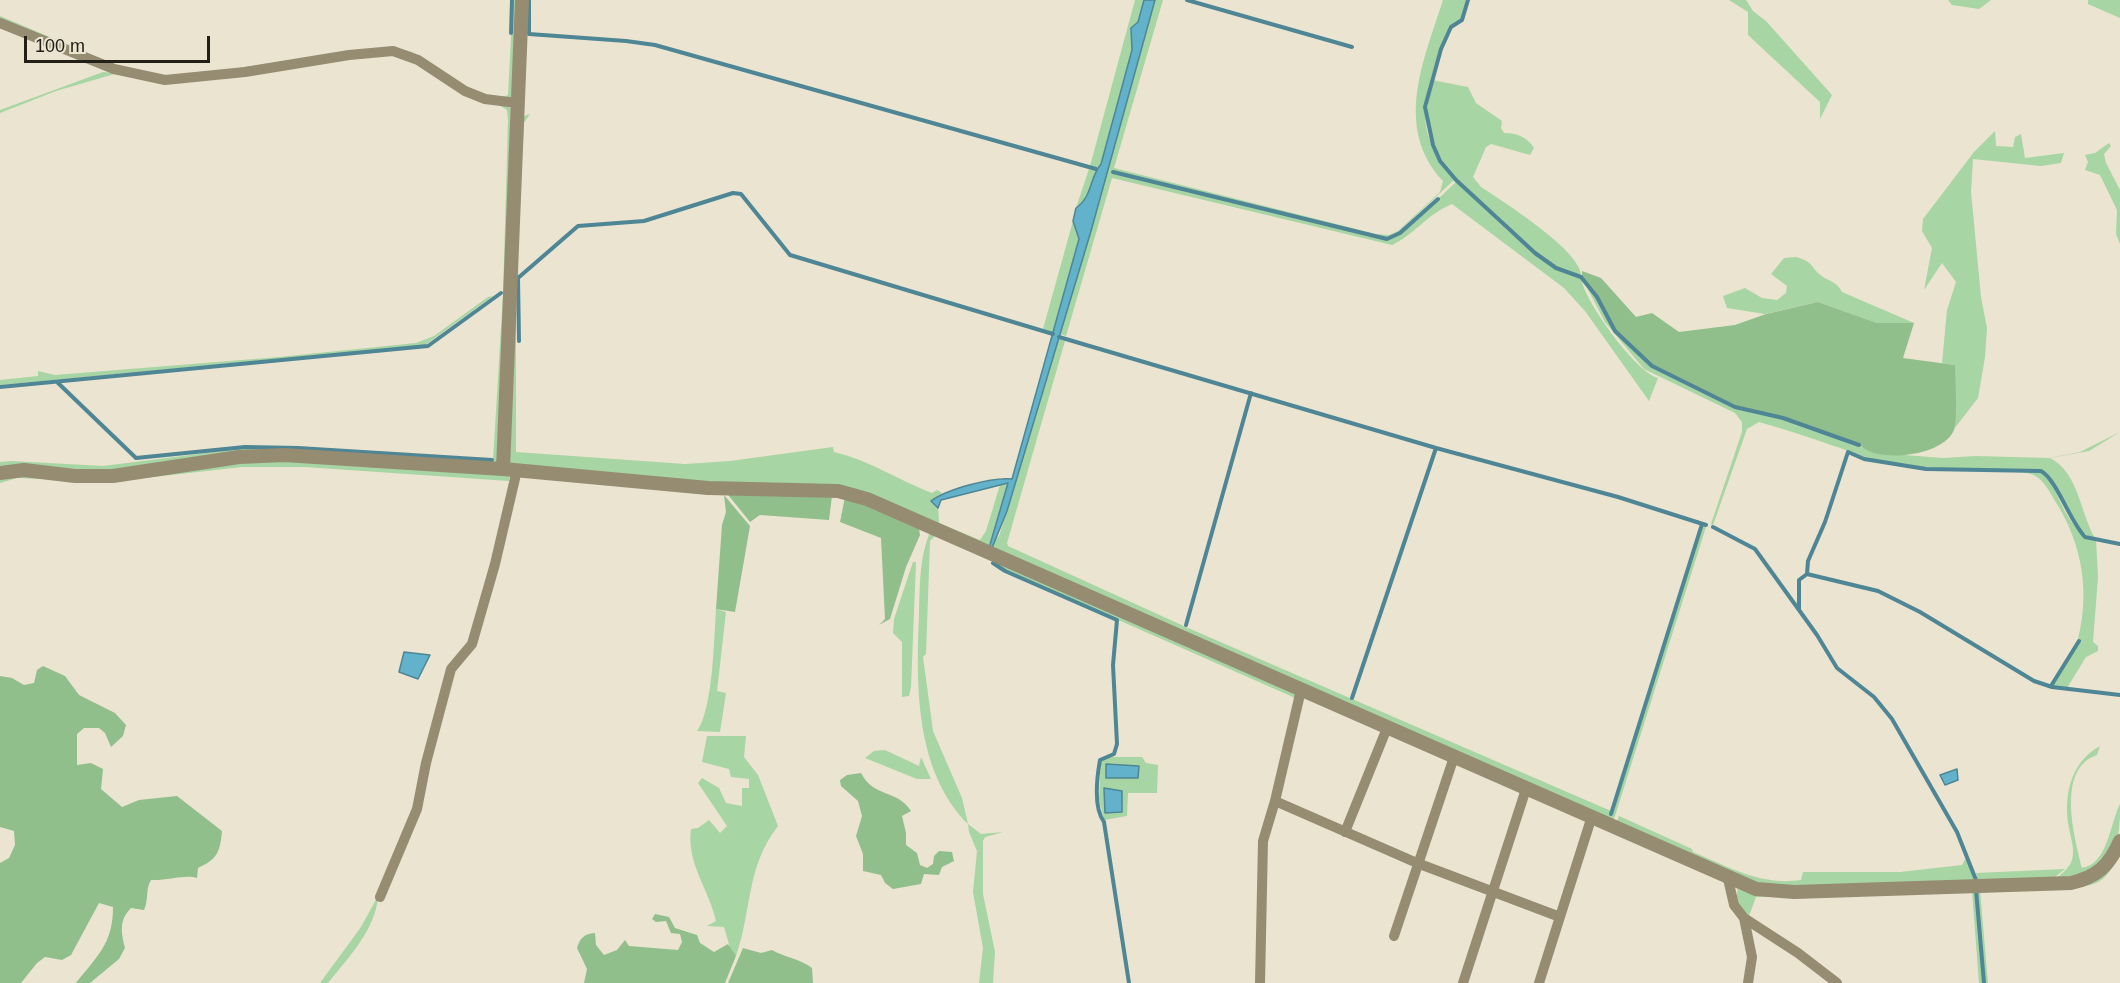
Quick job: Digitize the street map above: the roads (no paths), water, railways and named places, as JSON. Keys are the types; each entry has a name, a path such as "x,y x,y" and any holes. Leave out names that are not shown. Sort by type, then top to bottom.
{"street":[{"path":"380,897 417,809 426,763 451,669 472,644 495,564 510,470 517,103 522,0"},
{"path":"0,23 105,66 165,80 245,72 349,55 393,51 418,60 465,91 485,99 517,103"},
{"path":"0,473 24,470 75,476 113,476 238,457 284,455 510,470 708,488 838,491 867,499 1592,816 1728,879 1756,889 1778,892 2071,883 2086,879 2103,869 2120,841"},
{"path":"1260,983 1263,842 1301,690"},
{"path":"1345,832 1387,728"},
{"path":"1394,936 1454,756"},
{"path":"1463,983 1490,893 1526,789"},
{"path":"1275,801 1490,893 1560,917"},
{"path":"1539,983 1592,816"},
{"path":"1728,879 1734,905 1744,918 1798,953 1837,983"},
{"path":"1744,918 1752,957 1748,983"}],"water":[{"path":"1144,0 1155,0 1091,231 1007,511 992,548 989,548 1008,483 941,500 938,508 931,501 948,492 970,485 1012,479 1079,239 1073,221 1076,208 1085,198 1101,164 1132,50 1131,28 1138,22"},
{"path":"404,652 430,655 418,679 399,672"},
{"path":"1106,764 1139,766 1138,778 1106,778"},
{"path":"1957,769 1958,780 1945,785 1940,775"},
{"path":"1104,788 1122,791 1122,812 1105,813"}],"waterway":[{"path":"511,33 512,0"},
{"path":"529,0 529,34 655,45 1096,169"},
{"path":"1187,0 1352,47"},
{"path":"1468,0 1462,20 1451,27 1441,49 1425,107 1433,145 1440,161 1456,180 1535,253 1556,268 1581,277 1597,297 1615,331 1652,366 1735,407 1783,418 1859,445"},
{"path":"1113,172 1387,239 1400,233 1438,199"},
{"path":"519,341 518,278 578,226 644,221 733,193 741,194 790,255 1053,334"},
{"path":"0,387 428,346 501,293"},
{"path":"1059,337 1436,448 1618,497 1706,525"},
{"path":"57,382 136,458 245,447 492,460"},
{"path":"1186,625 1251,393"},
{"path":"1352,698 1436,448"},
{"path":"1799,610 1799,580 1807,574 1808,561 1825,522 1848,452 1864,459 1926,469 2041,471 2058,491 2085,537 2120,544"},
{"path":"1611,814 1702,524"},
{"path":"1713,527 1755,549 1817,635 1837,668 1874,697 1892,719 1957,832 1976,880"},
{"path":"993,563 1005,571 1117,620 1113,665 1117,744 1114,754 1100,760 1097,792 1098,808 1104,822 1129,983"},
{"path":"1807,574 1878,591 1920,612 2034,681 2052,687 2120,695"},
{"path":"2051,686 2079,641"},
{"path":"1976,890 1984,983"}]}
